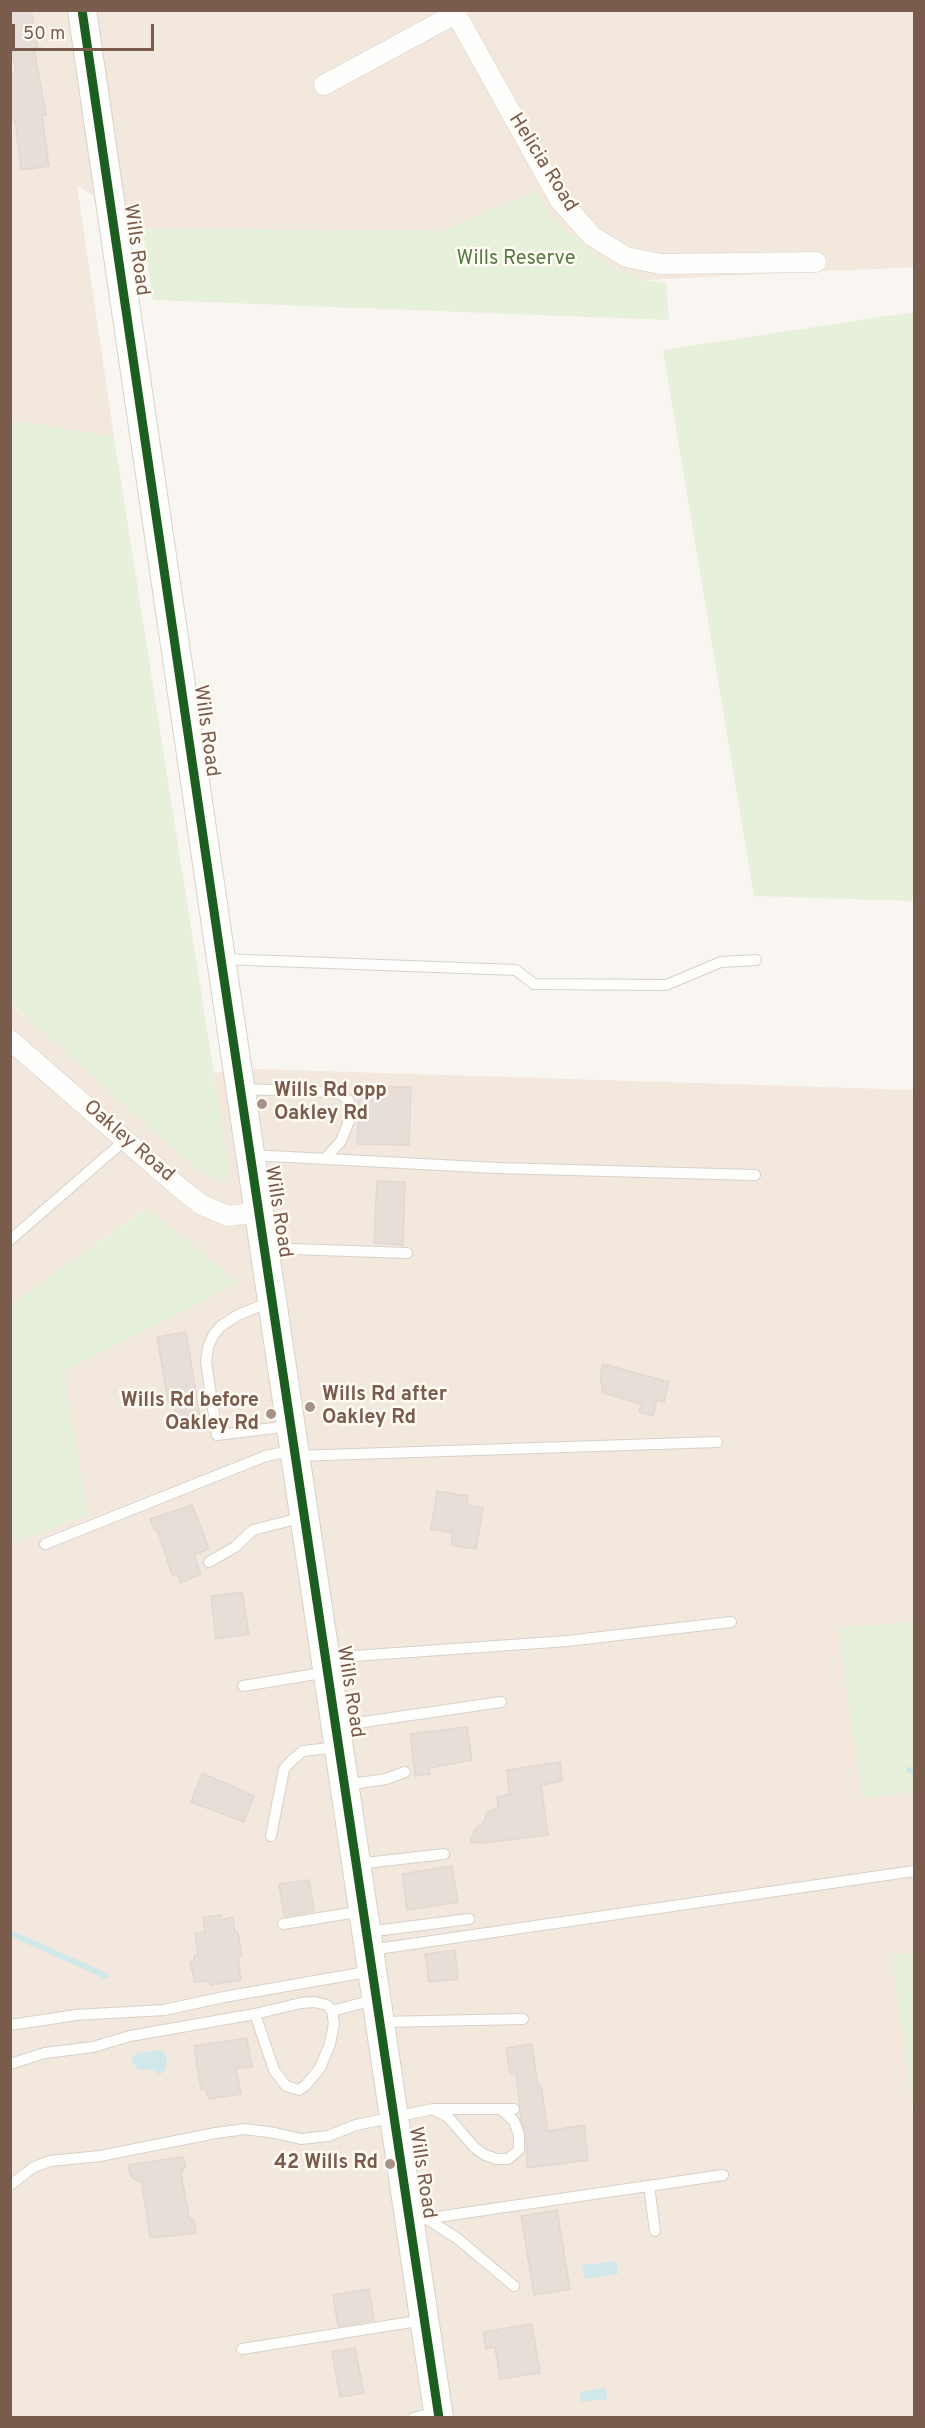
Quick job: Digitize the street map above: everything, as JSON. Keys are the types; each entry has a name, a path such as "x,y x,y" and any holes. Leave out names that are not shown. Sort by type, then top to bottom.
{"street":[{"name":"Wills Road","path":"82,10 240,1089 394,2116 419,2220 431,2416"},
{"path":"324,85 454,12"},
{"name":"Helicia Road","path":"454,12 559,199 592,236 626,256 661,264 816,262"},
{"name":"Oakley Road","path":"10,1040 202,1205 228,1216 259,1212"}],"lane":[{"path":"221,959 516,970 534,984 655,985 666,985 721,962 756,960"},
{"path":"240,1089 342,1094 349,1101 351,1110 349,1120 341,1141 325,1159"},
{"path":"10,1240 125,1140"},
{"path":"250,1155 497,1168 755,1175"},
{"path":"264,1248 407,1253"},
{"path":"272,1301 238,1315 221,1326 208,1347 206,1362 217,1435 294,1444 717,1442"},
{"path":"45,1544 294,1444"},
{"path":"209,1562 235,1547 253,1530 304,1517"},
{"path":"243,1686 327,1665 731,1622"},
{"path":"271,1836 284,1769 303,1751 338,1736 501,1702"},
{"path":"345,1785 386,1779 405,1772"},
{"path":"356,1864 444,1854"},
{"path":"283,1924 368,1941 915,1870"},
{"path":"10,2025 76,2015 164,2010 224,1996 368,1941 469,1919"},
{"path":"10,2064 45,2053 93,2047 130,2036 315,2002 327,2005 332,2011 334,2023 330,2044 320,2068 299,2090 286,2086 274,2070 255,2014"},
{"path":"332,2011 379,2011 523,2019"},
{"path":"433,2109 448,2117 475,2148 485,2155 497,2159 508,2159 519,2150 519,2135 514,2121 502,2110"},
{"path":"10,2185 34,2167 50,2161 100,2157 216,2133 245,2129 301,2139 328,2136 356,2125 433,2109 514,2109"},
{"path":"419,2220 723,2175"},
{"path":"649,2186 655,2231"},
{"path":"419,2220 458,2240 514,2286"},
{"path":"242,2349 425,2320"}],"shaded area":[{"path":"10,11 914,11 914,267 642,280 605,264 554,219 537,191 441,231 142,228 77,185 114,437 11,420"},
{"path":"10,1003 206,1176 229,1170 214,1073 256,1069 914,1090 914,1622 838,1628 862,1798 914,1792 914,1952 892,1956 914,2119 914,2417 11,2417 11,1544 88,1514 64,1371 238,1283 146,1208 11,1304"}],"green space":[{"name":"Wills Reserve","path":"537,191 554,219 605,264 642,280 666,283 669,320 153,300 142,228 441,231"},
{"path":"914,312 914,901 754,896 663,350"},
{"path":"11,420 114,437 229,1170 228,1180 222,1182 206,1176 182,1157 11,1003"},
{"path":"147,1208 239,1283 64,1371 88,1515 11,1544 11,1304"},
{"path":"914,1622 914,1792 862,1798 838,1628"},
{"path":"914,1952 914,2119 892,1956"}],"water":[{"path":"159,2050 164,2052 167,2061 166,2068 160,2075 152,2069 139,2070 132,2062 132,2058 137,2053"},
{"path":"616,2261 618,2274 585,2279 582,2266 589,2263"},
{"path":"606,2389 607,2399 581,2402 580,2392"}],"building":[{"path":"10,10 31,10 38,47 34,48 46,115 42,115 49,166 21,170 15,120 10,121 10,74 16,73 10,42"},
{"path":"359,1086 411,1087 409,1145 357,1144"},
{"path":"377,1181 405,1182 403,1245 374,1243"},
{"path":"186,1332 200,1416 176,1420 174,1402 168,1402 157,1337"},
{"path":"603,1364 669,1382 664,1402 657,1400 653,1416 639,1412 641,1404 603,1393 600,1375"},
{"path":"437,1491 468,1496 467,1505 483,1508 476,1549 451,1545 453,1533 431,1529"},
{"path":"192,1505 209,1549 194,1555 201,1574 180,1583 178,1574 172,1575 158,1531 154,1529 150,1519"},
{"path":"242,1592 249,1634 216,1639 211,1596"},
{"path":"467,1727 472,1760 429,1768 430,1774 415,1776 410,1734"},
{"path":"560,1762 562,1781 541,1785 548,1835 482,1843 470,1842 475,1829 484,1822 487,1812 498,1808 497,1797 509,1794 507,1770"},
{"path":"202,1773 254,1796 244,1822 191,1802"},
{"path":"452,1866 458,1902 407,1910 402,1874"},
{"path":"309,1880 314,1911 284,1916 279,1884"},
{"path":"220,1915 221,1920 233,1917 235,1933 238,1932 242,1956 238,1956 241,1980 210,1985 209,1981 195,1982 190,1962 194,1961 194,1955 198,1955 195,1933 205,1932 203,1918"},
{"path":"455,1950 458,1979 429,1982 425,1954"},
{"path":"247,2038 252,2067 236,2068 241,2094 209,2099 205,2088 201,2090 194,2046"},
{"path":"532,2044 548,2131 584,2125 588,2160 527,2168 526,2135 521,2119 516,2074 510,2074 506,2048"},
{"path":"182,2157 186,2165 181,2173 189,2218 194,2220 196,2233 150,2238 142,2183 131,2177 128,2165"},
{"path":"557,2210 570,2289 534,2295 521,2216"},
{"path":"369,2289 374,2320 338,2326 333,2295"},
{"path":"532,2324 540,2373 500,2379 495,2347 486,2349 483,2332"},
{"path":"355,2348 364,2393 340,2397 332,2352"}],"waterway":[{"path":"909,1770 914,1771"},
{"path":"10,1933 106,1976"}],"cycle path":[{"path":"82,10 439,2418"}],"place":[{"name":"Wills Rd opp Oakley Rd","path":"262,1104"},
{"name":"Wills Rd after Oakley Rd","path":"310,1407"},
{"name":"Wills Rd before Oakley Rd","path":"271,1414"},
{"name":"42 Wills Rd","path":"390,2164"}]}
